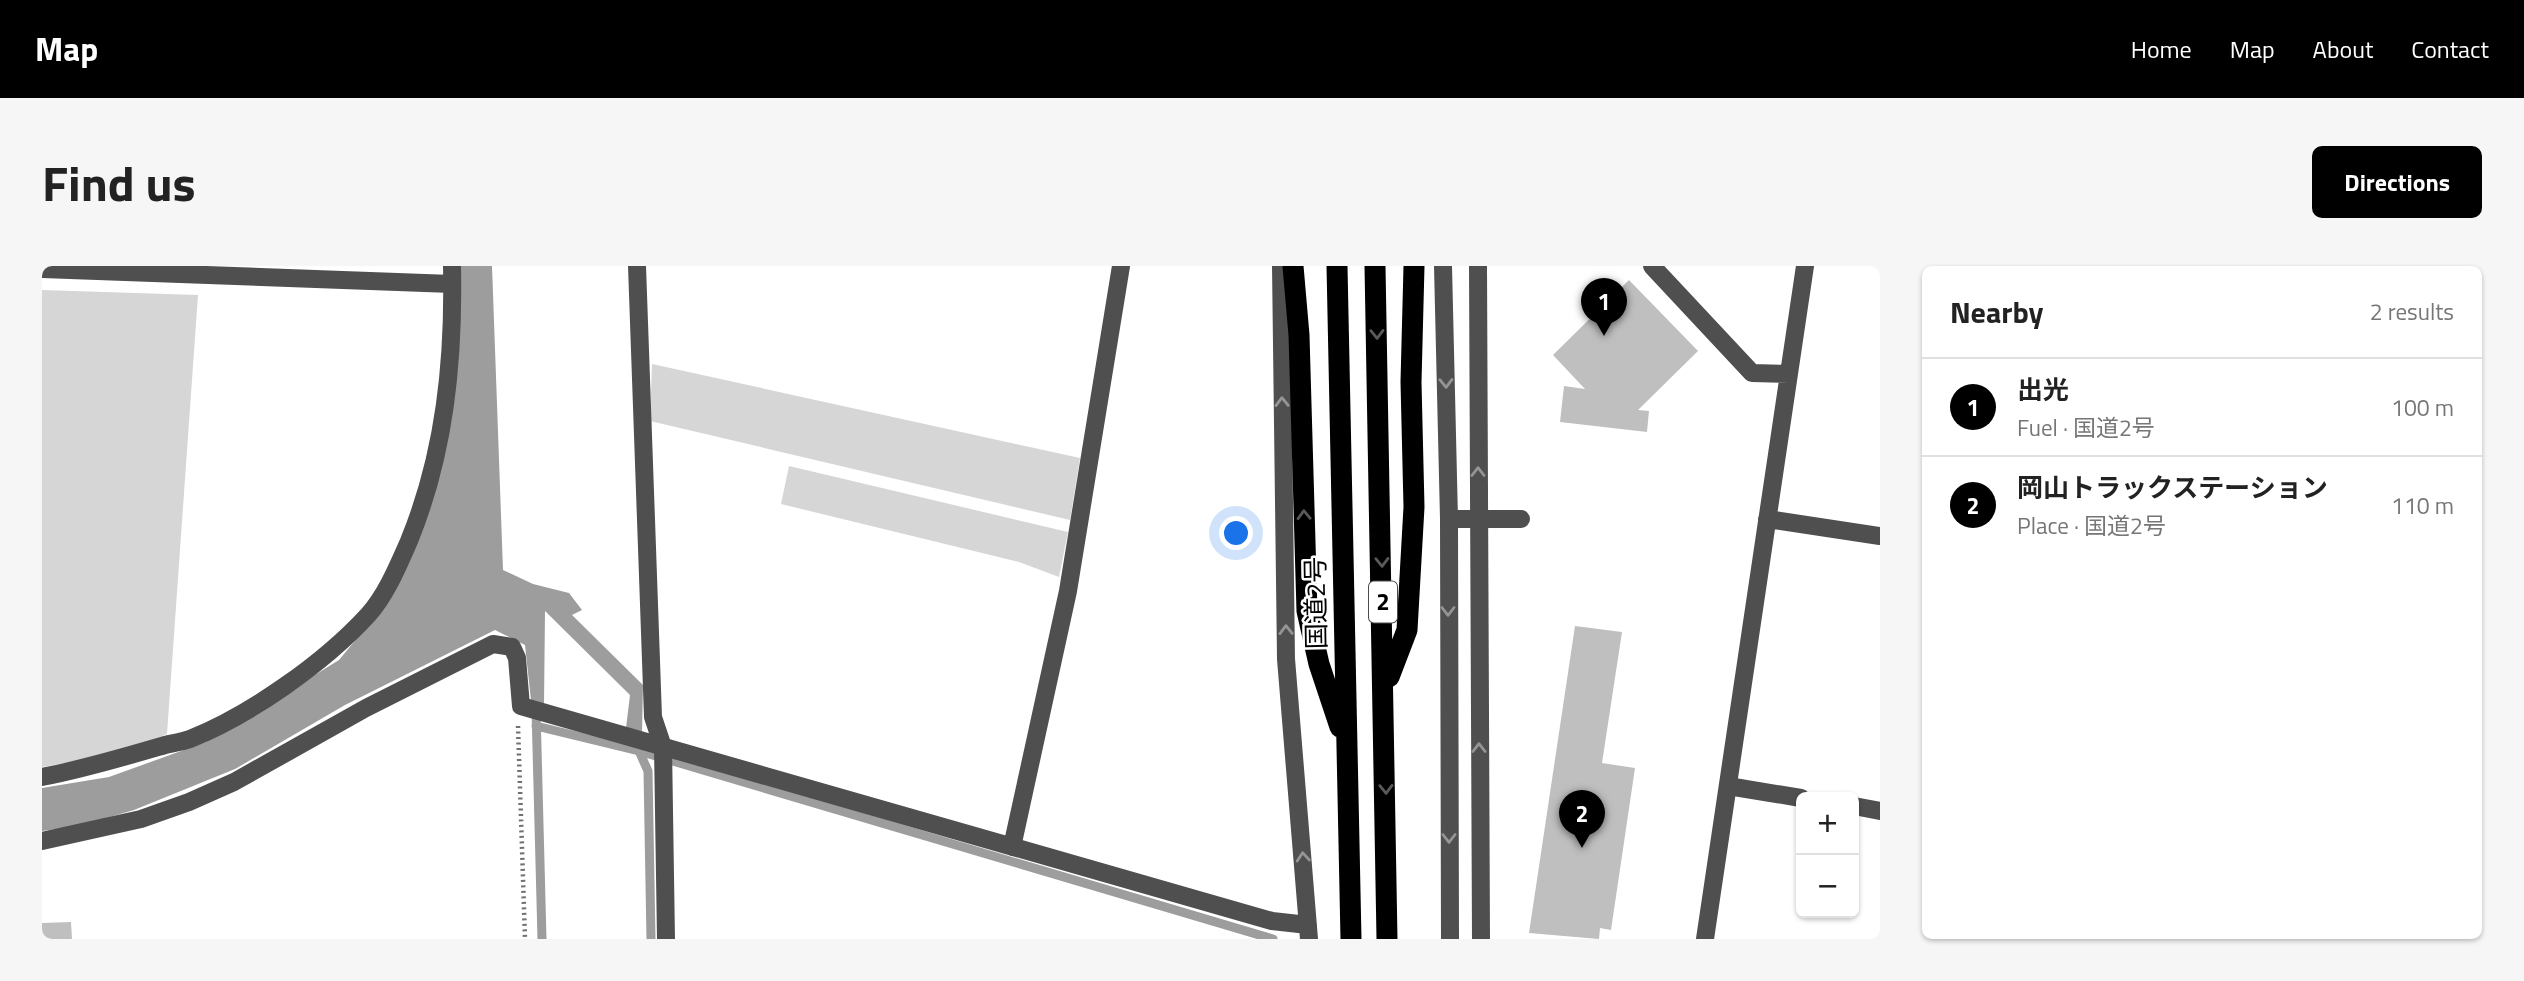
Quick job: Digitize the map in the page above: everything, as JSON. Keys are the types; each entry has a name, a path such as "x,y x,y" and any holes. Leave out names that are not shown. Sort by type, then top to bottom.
{"highway":[{"path":"1293,266 1299,335 1307,611 1319,664 1348,749"},
{"name":"国道2号","path":"1337,266 1352,939"},
{"name":"2","path":"1375,266 1387,939"},
{"path":"1384,690 1407,630 1413,507 1411,382 1414,266"}],"street":[{"path":"637,266 653,717 663,756 666,939"},
{"path":"1013,846 1068,591 1121,266"},
{"path":"42,841 141,819 223,787 492,644 512,647 532,709 663,756 1013,846 1308,932 1286,659 1281,266"},
{"path":"1443,266 1449,519 1450,939"},
{"path":"1478,266 1481,939"},
{"path":"1652,266 1752,373 1789,374"},
{"path":"1705,939 1805,266"},
{"path":"42,269 452,275 453,332 450,384 422,510 397,570 369,614 320,659 253,705 193,738 100,766 42,777"},
{"path":"1449,519 1521,519"},
{"path":"1767,520 1880,536"},
{"path":"1728,786 1796,797"},
{"path":"1859,807 1880,811"}],"path":[{"path":"525,939 518,724 532,709"}],"shaded area":[{"path":"456,266 492,266 503,570 533,584 569,593 582,610 572,615 643,685 642,733 626,728 630,695 545,611 544,704 531,700 525,645 495,630 345,705 235,769 134,810 79,826 42,831 42,788 109,777 206,742 339,660 363,631 429,510"},
{"path":"42,290 198,295 167,734 118,754 42,767"},
{"path":"652,364 1080,458 1070,520 650,421"},
{"path":"789,466 1068,532 1059,577 1019,562 781,504"}],"building":[{"path":"1629,280 1698,351 1638,410 1649,411 1647,432 1560,422 1564,386 1585,389 1553,355"},
{"path":"1575,626 1622,632 1602,763 1635,768 1611,930 1600,928 1599,939 1529,933"},
{"path":"71,922 72,939 42,939 42,923"}],"waterway":[{"path":"536,710 542,939"},
{"path":"536,726 639,751 648,771 651,939"},
{"path":"639,751 1273,939"}],"place":[{"name":"出光","path":"1604,336"},
{"name":"岡山トラックステーション","path":"1582,848"}]}
